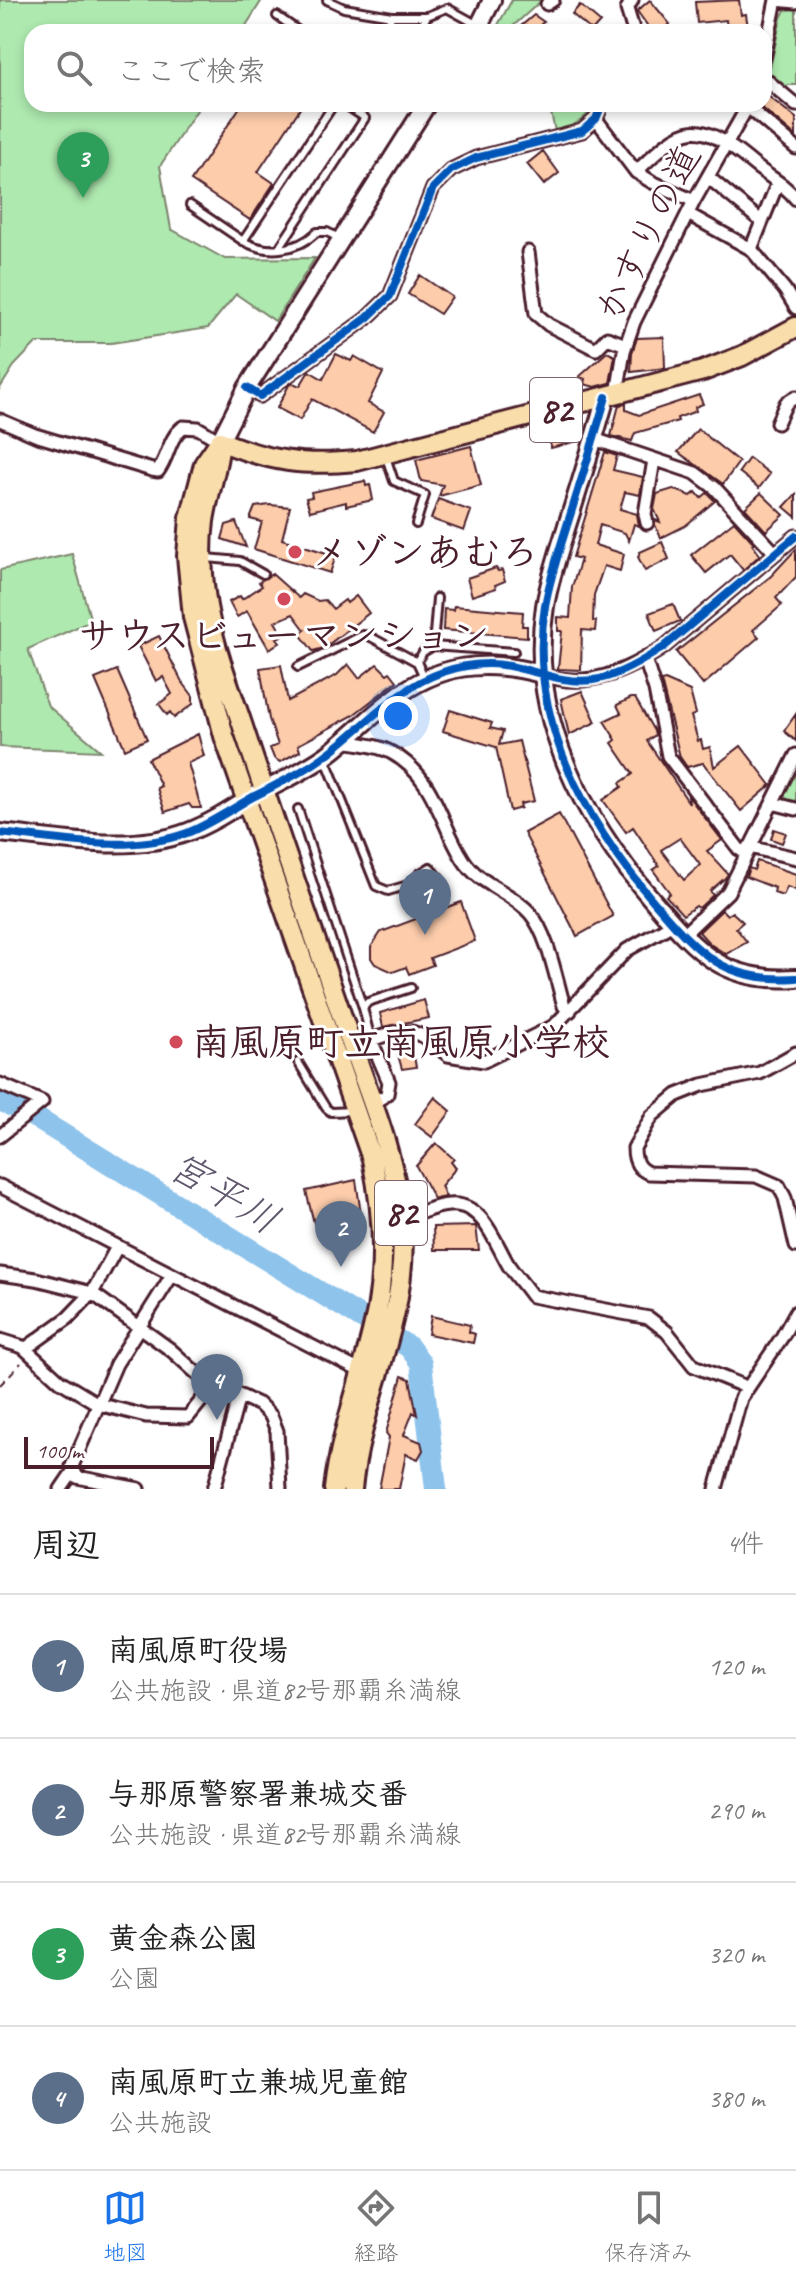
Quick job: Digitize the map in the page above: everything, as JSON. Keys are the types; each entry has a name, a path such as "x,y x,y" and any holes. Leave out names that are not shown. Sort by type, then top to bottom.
{"main road":[{"name":"82","path":"220,441 288,463 308,465 357,461 703,371 742,356 796,327"},
{"name":"82","path":"220,441 217,469 204,522 205,592 211,625 365,1107 384,1230 381,1284 370,1339 370,1376 352,1489"},
{"name":"82","path":"220,441 204,464 195,490 187,556 189,587 205,672 247,800 365,1107 388,1146 402,1220 402,1267 394,1324 387,1351 370,1376 345,1431 334,1489"}],"street":[{"path":"480,24 492,0"},
{"path":"616,0 630,5"},
{"path":"769,24 776,0 796,2"},
{"path":"772,85 796,105"},
{"path":"0,420 35,435 158,471 172,436 183,427 198,428 220,441 247,388 419,112"},
{"path":"247,388 260,396 367,318 390,296 433,188 451,170 476,158 582,131 596,119 599,112"},
{"name":"かすりの道","path":"612,396 634,322 694,201 744,112"},
{"path":"756,112 796,148"},
{"path":"596,119 636,172 694,201"},
{"path":"636,172 669,139 683,132 702,130 727,142 796,199"},
{"path":"708,177 762,222"},
{"path":"751,249 778,182"},
{"path":"688,214 751,249 796,308"},
{"path":"528,252 536,314 549,325 596,349 607,338 626,345"},
{"path":"612,396 594,439 547,598 542,674 552,730 578,790 622,859 697,950 734,972 756,978 796,978"},
{"path":"777,423 786,403 796,397"},
{"path":"594,439 695,473 715,488 775,553"},
{"path":"647,523 645,514 654,460"},
{"path":"0,833 142,843 187,832 223,816 325,756 393,699 425,679 460,667 491,664 554,678 593,680 645,659 664,647 796,536"},
{"path":"645,659 655,690 668,756 739,849 796,858"},
{"path":"344,741 390,751 412,767 430,788 463,860 481,880 530,913 545,941 564,1006 570,1011"},
{"path":"365,1107 387,1094 389,1082 371,1040 395,1032 412,1032 423,1036 448,1055 484,1061 554,1026 627,950 678,929 728,892 796,755"},
{"path":"772,803 796,809"},
{"path":"796,1053 760,1073 702,1085 677,1095 652,1116 634,1148 637,1165 649,1173 756,1176 779,1186 785,1198 796,1246"},
{"path":"0,1084 42,1102 0,1136"},
{"path":"0,1186 370,1376"},
{"path":"402,1220 448,1205 472,1210 483,1220 511,1268 532,1296 649,1318 667,1332 694,1366 746,1387"},
{"path":"28,1352 92,1293 117,1247"},
{"path":"0,1274 92,1293 171,1350 202,1378 260,1405 271,1416 277,1431 280,1489"},
{"path":"139,1489 77,1477 72,1466 116,1364 172,1275"},
{"path":"716,1489 746,1387 796,1312"},
{"path":"0,1340 28,1352 60,1381 98,1404 146,1416 188,1417 215,1384"},
{"path":"214,1489 239,1396"},
{"path":"61,1489 74,1470"}],"lane":[{"path":"327,0 344,8 392,16 427,16 447,8 451,1"},
{"path":"447,8 472,24"},
{"path":"277,16 288,24"},
{"path":"387,24 392,16"},
{"path":"422,24 427,16"},
{"path":"243,241 329,112"},
{"path":"278,248 365,118 356,112"},
{"path":"190,205 258,249 294,247 317,232 327,232 341,239"},
{"path":"385,454 394,481 425,495 416,524"},
{"path":"203,559 240,561 263,574"},
{"path":"433,646 437,598"},
{"path":"298,667 363,635 417,662 425,679"},
{"path":"417,662 427,648 433,646 514,652"},
{"path":"325,756 376,886 388,891 415,883"},
{"path":"298,809 371,1040"},
{"path":"363,1008 368,1002 411,988"},
{"path":"298,1062 331,1112 365,1107"}],"path":[{"path":"0,1385 28,1352"}],"green space":[{"path":"0,0 262,0 247,24 24,24 24,112 196,112 160,166 171,229 225,259 315,258 275,321 236,294 208,328 111,343 36,343 14,366 0,388"},
{"path":"512,0 542,0 515,24 498,24"},
{"path":"796,9 796,85 783,89 772,76 772,59 785,10"},
{"path":"551,112 589,112 578,122 555,131"},
{"path":"72,554 91,621 28,649 48,706 101,751 0,747 0,570"},
{"path":"796,766 796,802 790,802 783,795"}],"building":[{"path":"650,0 670,24 646,24 637,11"},
{"path":"739,0 741,15 746,14 747,24 726,24 726,20 697,23 695,2"},
{"path":"580,5 600,22 584,24 572,14"},
{"path":"534,15 544,22 541,24 523,24"},
{"path":"772,99 796,118 796,137 767,112 772,112"},
{"path":"237,112 298,112 258,172 274,183 250,220 191,181"},
{"path":"543,151 559,173 544,185 527,164"},
{"path":"420,275 452,297 440,314 408,294"},
{"path":"664,337 665,368 631,372 637,338"},
{"path":"607,352 615,356 610,383 595,387 584,384 585,379 579,377"},
{"path":"336,354 351,361 354,356 383,373 368,403 384,412 373,432 312,399 300,420 277,408 289,385 300,386 309,371 323,379"},
{"path":"699,395 703,404 695,407 696,411 677,418 678,421 635,433 632,441 611,436 619,405 626,404 626,410 639,415"},
{"path":"578,420 578,441 551,448 548,432"},
{"path":"698,429 739,462 723,484 678,452"},
{"path":"471,446 481,485 439,496 443,485 421,481 416,460"},
{"path":"605,452 617,456 613,470 643,477 640,495 625,492 620,509 637,514 639,526 634,524 629,541 625,533 600,525 595,545 624,554 620,571 604,566 594,595 595,631 582,630 581,670 558,669 562,631 558,631 558,617 570,618 572,587 581,559 573,557"},
{"path":"749,458 770,474 759,488 739,472"},
{"path":"365,481 366,486 370,485 373,500 346,506 346,502 310,511 306,498 312,497 311,492"},
{"path":"673,489 691,496 696,492 701,498 707,493 715,501 685,526 661,538 655,525 655,520 660,522 654,509 657,494"},
{"path":"761,493 784,515 766,531 745,508"},
{"path":"796,494 796,517 784,507"},
{"path":"438,499 471,511 464,531 431,519"},
{"name":"メゾンあむろ","path":"255,507 290,507 282,539 336,556 330,573 254,549 262,522 250,519"},
{"path":"734,521 754,543 760,555 743,570 730,554 706,573 691,555"},
{"path":"236,522 246,547 222,539 226,525"},
{"path":"662,542 669,559 645,571 638,557 640,552"},
{"path":"796,549 796,577 776,598 782,605 753,630 759,637 703,685 676,652 771,576"},
{"path":"496,568 502,570 505,581 495,585 496,588 472,596 467,578"},
{"path":"272,574 299,598 303,594 318,601 325,600 333,609 356,596 369,613 324,648 313,651 300,634 305,630 293,614 275,622 283,635 277,638 280,642 269,649 247,611 237,617 229,602 240,596 242,599 262,586 259,582"},
{"path":"673,604 680,621 656,631 649,613"},
{"path":"454,606 523,612 522,626 527,626 527,637 443,630 444,609 453,610"},
{"path":"159,636 181,680 193,696 193,704 174,718 170,712 167,715 159,704 172,694 163,677 156,681 138,646"},
{"path":"348,664 359,678 377,664 397,681 352,716 298,745 300,751 280,762 274,758 270,748 278,745 269,719 260,668 281,665 288,701 337,675"},
{"path":"117,670 147,739 125,749 95,679"},
{"path":"661,681 690,691 696,714 691,716 698,741 701,740 703,749 710,747 714,767 741,746 771,785 741,811 703,763 687,767 680,757"},
{"path":"582,691 596,722 569,735 561,699"},
{"path":"635,698 654,731 655,735 647,741 689,803 688,796 722,840 707,851 728,874 710,891 713,895 699,908 696,906 683,915 666,896 670,893 653,870 659,866 633,827 626,832 603,800 622,787 620,783 633,774 612,743 616,740 604,721 621,713 617,705","holes":["680,838 700,865 684,880 661,850"]},
{"path":"450,710 492,723 490,728 503,731 499,745 519,741 534,801 520,804 521,808 510,811 496,747 443,731"},
{"path":"796,714 796,741 784,731"},
{"path":"198,734 204,756 188,763 201,808 192,808 189,804 165,812 157,788 161,786 148,759"},
{"path":"559,814 613,916 577,936 524,833"},
{"path":"774,829 786,833 782,843 771,839"},
{"path":"757,861 796,874 796,890 787,887 783,896 774,893 775,888 746,877 749,868 754,870"},
{"path":"461,902 475,941 430,958 433,965 409,974 406,967 393,972 375,964 371,958 371,947 381,932"},
{"path":"722,910 727,915 732,912 743,922 736,928 747,942 726,954 699,932"},
{"path":"424,1000 429,1018 383,1027 380,1013"},
{"path":"394,1041 411,1042 416,1067 402,1069"},
{"path":"435,1097 451,1111 432,1137 415,1124"},
{"path":"436,1143 454,1159 451,1162 456,1168 441,1186 446,1197 434,1199 416,1166"},
{"path":"356,1180 361,1214 314,1223 306,1191"},
{"path":"476,1226 479,1250 434,1250 433,1227"},
{"path":"431,1316 470,1325 469,1332 475,1334 473,1343 428,1334"},
{"path":"402,1376 410,1379 417,1415 413,1412 404,1435 421,1442 423,1450 418,1459 406,1454 399,1489 379,1489 389,1437 386,1433"}],"waterway":[{"name":"宮平川","path":"0,1100 36,1118 409,1347 421,1363 436,1489"}],"cycle path":[{"path":"247,388 260,396 367,318 390,296 433,188 451,170 476,158 582,131 596,119 599,112"},
{"path":"606,397 545,606 542,647 545,688 553,727 584,802 605,838 685,937 715,961 732,970 771,978 796,978"},
{"path":"0,833 118,844 165,839 204,825 302,771 397,697 443,672 493,664 571,680 593,680 611,675 664,647 796,536"}],"place":[{"name":"黄金森公園","path":"83,198"},
{"name":"メゾンあむろ","path":"295,552"},
{"name":"サウスビューマンション","path":"284,599"},
{"name":"南風原町役場","path":"425,935"},
{"name":"南風原町立南風原小学校","path":"176,1042"},
{"name":"与那原警察署兼城交番","path":"341,1267"},
{"name":"南風原町立兼城児童館","path":"217,1420"}]}
